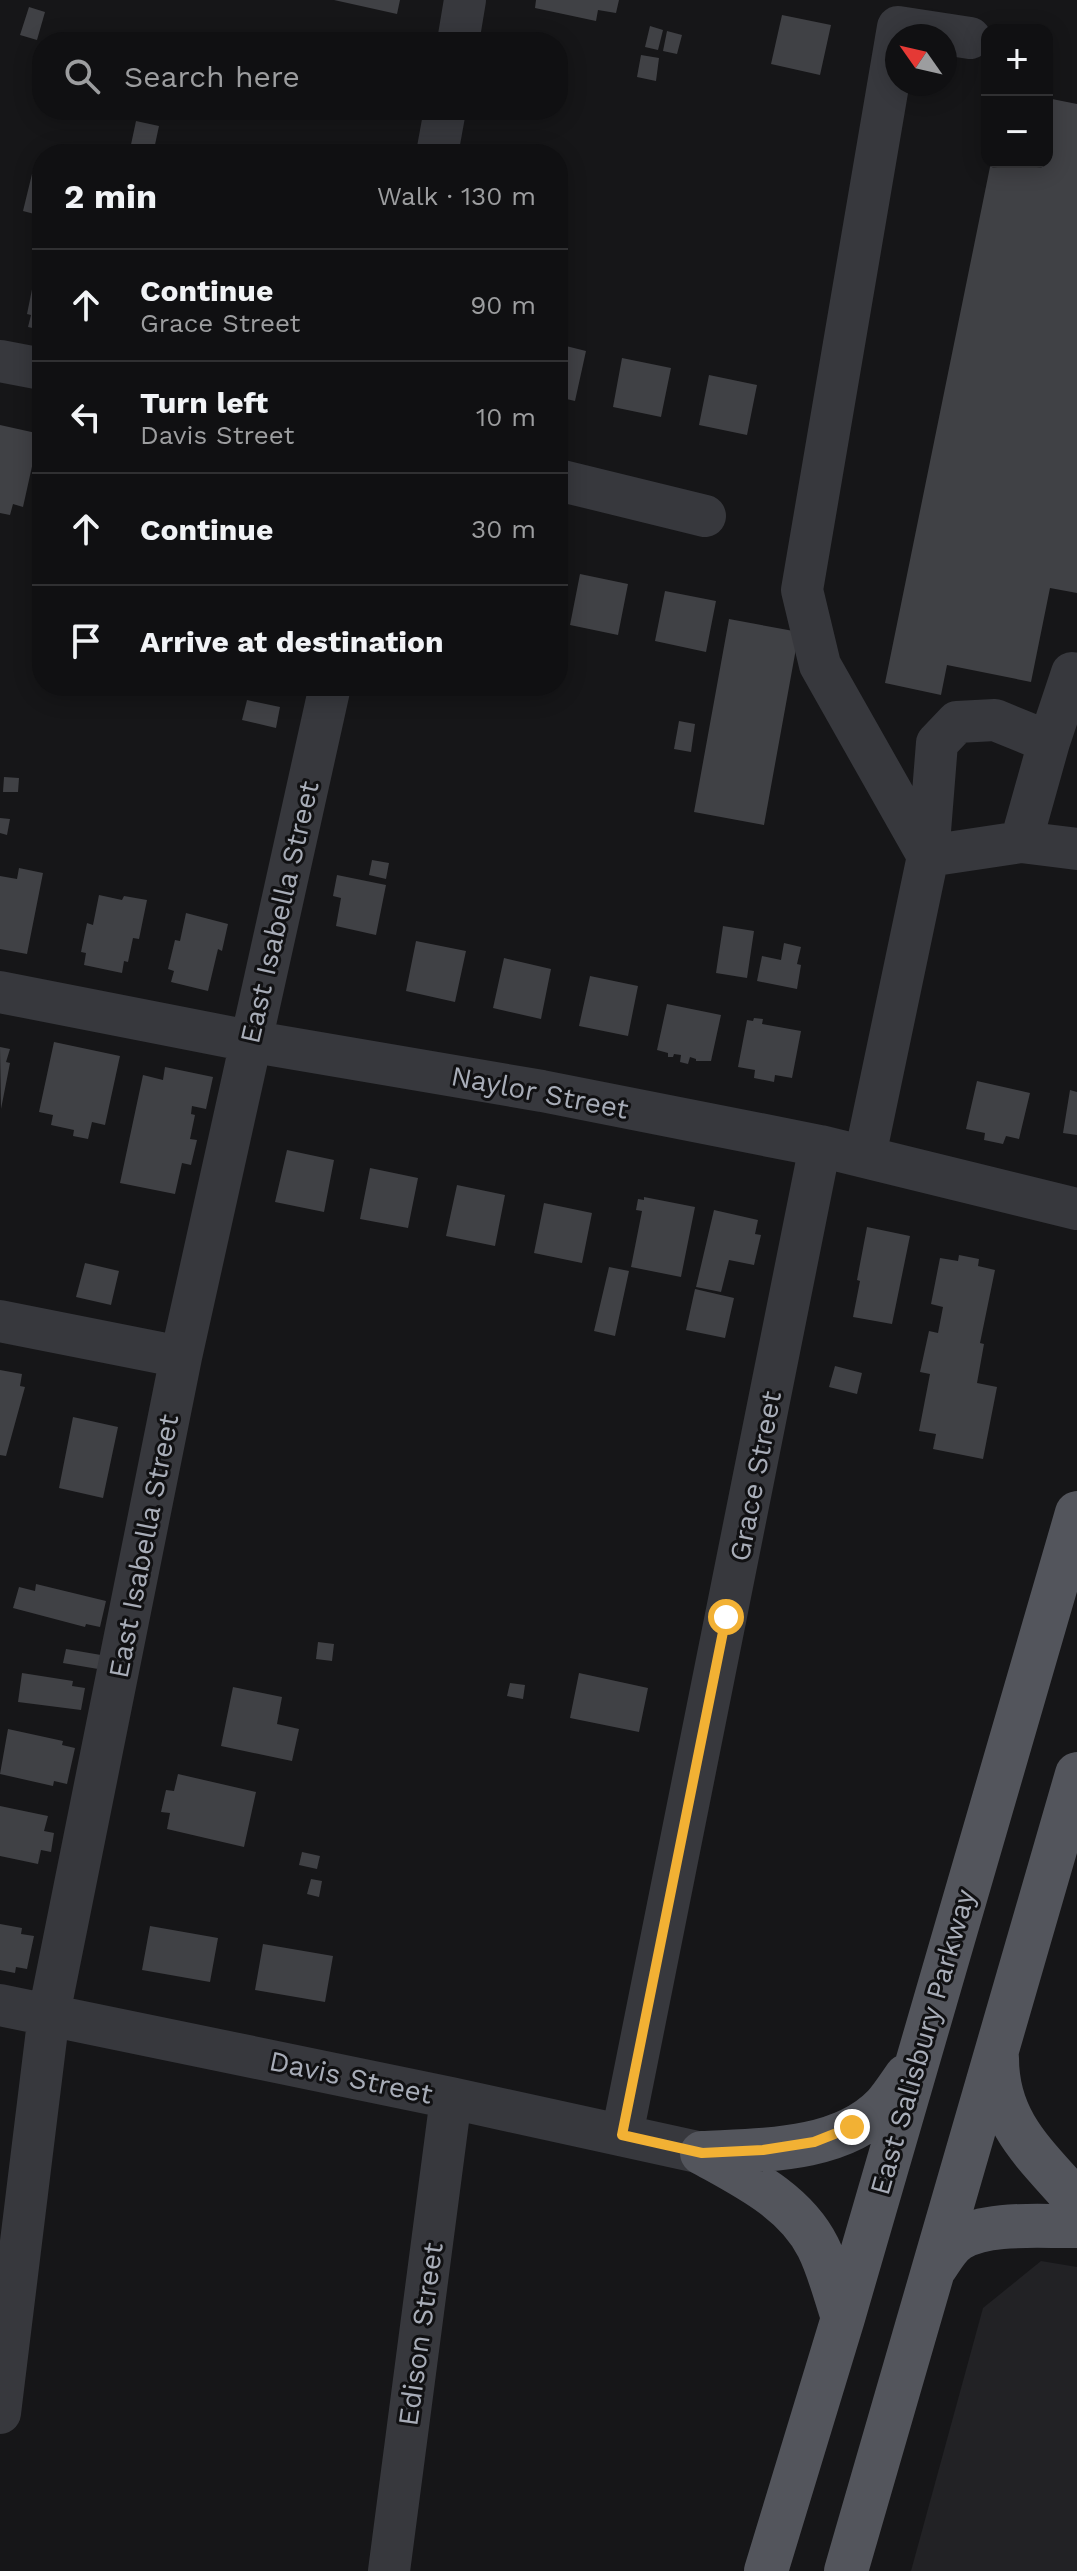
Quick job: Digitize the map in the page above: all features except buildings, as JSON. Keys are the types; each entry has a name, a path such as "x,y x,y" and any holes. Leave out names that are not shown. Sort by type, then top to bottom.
{"main road":[{"name":"East Salisbury Parkway","path":"766,2571 843,2318 1077,1513"},
{"path":"846,2571 1077,1774"},
{"path":"997,2045 997,2078 1005,2109 1025,2140 1077,2202"},
{"path":"702,2153 763,2150 814,2142 835,2135 883,2107 916,2061"},
{"path":"702,2153 774,2196 807,2228 827,2267 843,2318"},
{"path":"935,2268 949,2247 972,2233 997,2228 1077,2226"}],"street":[{"path":"460,32 465,0"},
{"path":"928,856 820,665 802,590 898,27 970,38"},
{"path":"439,144 443,120"},
{"path":"0,361 32,367"},
{"path":"568,482 705,516"},
{"path":"1021,842 1049,742 1072,673 1077,674"},
{"name":"East Isabella Street","path":"0,2413 49,2014 181,1357 328,696"},
{"path":"865,1156 928,856 937,743 957,722 995,720 1049,742"},
{"path":"928,856 1021,842 1077,849"},
{"name":"Naylor Street","path":"0,992 249,1041 542,1091 820,1146 1077,1209"},
{"name":"Grace Street","path":"622,2135 820,1146"},
{"path":"0,1321 181,1357"},
{"name":"Davis Street","path":"0,2005 702,2153"},
{"name":"Edison Street","path":"389,2571 451,2098"}],"shaded area":[{"path":"1041,2261 1077,2267 1077,2571 911,2571 983,2308"}],"route":[{"path":"726,1617 622,2135 702,2153 763,2150 814,2142 852,2127"}]}
